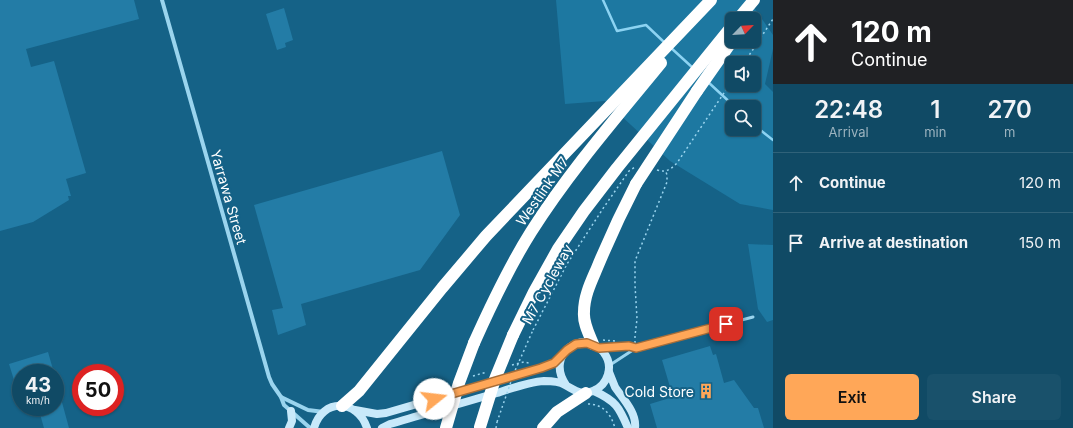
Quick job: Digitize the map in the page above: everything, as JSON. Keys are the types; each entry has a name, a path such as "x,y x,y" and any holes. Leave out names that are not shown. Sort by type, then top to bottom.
{"highway":[{"path":"342,406 359,391 465,260 580,137 712,0"},
{"name":"Westlink M7","path":"446,428 459,384 474,343 506,275 531,232 555,196 592,147 712,0"},
{"path":"744,12 754,0"},
{"path":"752,12 760,0"},
{"path":"480,428 495,379 513,335 534,292 558,249 584,211 617,168 725,35"},
{"path":"597,344 584,322 584,303 622,210 636,184 727,48"},
{"path":"543,428 557,412 587,396"}],"main road":[{"path":"355,410 377,414 406,407 541,368 554,363 567,350 576,344 587,343 597,344 606,356 615,386 630,410 636,425 635,428"},
{"path":"563,354 559,370 561,378 566,385"},
{"path":"587,396 604,383 609,369"},
{"path":"382,428 390,424 543,381 554,381 566,385 587,396 610,399 617,405 623,414 628,428"},
{"path":"314,428 316,422 324,412 332,407 342,406 349,407 361,415 367,428"},
{"path":"289,428 292,421 291,411"}],"street":[{"name":"Yarrawa Street","path":"162,0 272,384 281,397 284,405 311,428"},
{"path":"281,397 308,410 324,412"}],"lane":[{"path":"609,369 636,348 753,317"},
{"path":"597,344 629,346 636,348"}],"path":[{"path":"749,56 773,19"},
{"path":"654,169 666,172 677,163 725,91"},
{"name":"M7 Cycleway","path":"496,428 514,373 533,330 567,264 629,172 634,167 640,166"},
{"path":"629,340 635,340 637,319 635,261 667,182 666,172"},
{"path":"597,344 604,341 617,341"},
{"path":"587,396 590,403 602,407 607,412 612,419 615,428"}],"shaded area":[{"path":"556,0 749,0 757,12 725,12 725,48 761,48 761,18 773,35 773,49 765,84 773,92 773,210 740,204 670,161 605,101 565,104"},
{"path":"748,244 773,245 773,320 767,322 758,309"}],"building":[{"path":"0,0 134,0 139,19 26,49 31,67 54,61 86,173 66,179 71,196 68,196 69,200 33,222 0,231"},
{"path":"284,8 293,40 285,43 286,47 277,50 266,14"},
{"path":"442,151 460,215 420,270 301,304 306,325 278,335 272,310 283,308 254,205"},
{"name":"Cold Store","path":"710,346 713,355 716,354 724,383 734,380 754,408 758,408 764,428 657,428 650,404 673,397 662,360"},
{"path":"48,352 51,364 12,364 12,374 9,364"},
{"path":"64,410 69,428 44,428 41,416 64,416"}],"waterway":[{"path":"603,0 617,31 646,25 665,43"},
{"path":"670,47 693,68"},
{"path":"708,82 727,100"},
{"path":"761,131 773,140"}],"place":[{"name":"Cold Store","path":"706,391"}],"route":[{"path":"434,399 554,363 571,346 576,344 593,344 599,348 616,346 629,346 636,348 726,324"}]}
